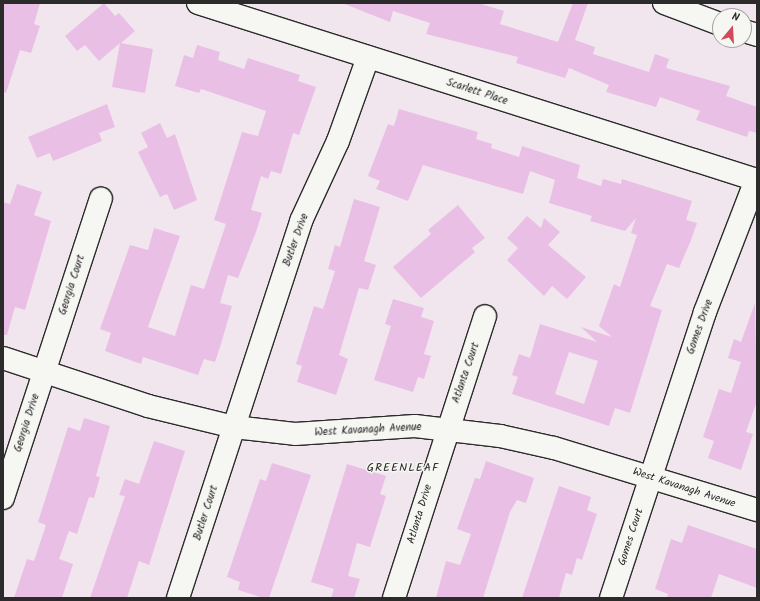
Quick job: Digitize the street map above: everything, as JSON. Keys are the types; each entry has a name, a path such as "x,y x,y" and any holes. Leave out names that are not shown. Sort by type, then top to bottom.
{"street":[{"name":"Scarlett Place","path":"198,3 756,180"},
{"path":"664,3 712,21"},
{"name":"Butler Drive","path":"234,427 301,221 338,140 368,57"},
{"name":"Gomes Drive","path":"650,476 705,312 756,180"},
{"name":"Georgia Court","path":"44,371 101,199"},
{"name":"Atlanta Court","path":"447,429 485,316"},
{"name":"West Kavanagh Avenue","path":"3,358 148,406 234,427 295,434 415,426 447,429 554,448 650,476 757,510"},
{"name":"Georgia Drive","path":"3,498 44,371"},
{"name":"Butler Court","path":"178,598 234,427"},
{"name":"Atlanta Drive","path":"394,598 447,429"},
{"name":"Gomes Court","path":"611,598 650,476"}],"building":[{"path":"3,3 40,3 34,24 40,26 31,53 20,50 6,93 3,92"},
{"path":"104,3 115,16 119,13 135,31 121,43 153,49 145,93 112,87 120,43 99,61 85,45 77,51 65,36"},
{"path":"342,3 478,3 504,11 500,24 558,42 573,3 588,3 575,40 595,47 593,54 649,72 655,54 669,59 666,68 730,86 726,96 757,107 757,133 749,131 747,137 696,120 700,111 660,97 656,107 606,92 609,85 569,68 565,78 516,63 518,57 426,34 430,23 393,11 390,22"},
{"path":"197,45 220,52 218,60 244,69 248,58 300,75 298,81 316,87 299,135 293,133 281,174 271,171 268,179 261,176 251,210 262,213 256,232 238,278 228,275 220,303 232,306 221,344 215,362 204,359 198,375 143,357 141,364 105,351 111,333 100,329 130,245 148,250 154,228 180,236 148,327 175,336 191,285 204,289 226,224 214,220 242,132 258,136 266,111 201,89 199,93 175,86 184,55 193,58"},
{"path":"107,104 115,127 99,133 102,141 53,161 50,153 37,158 28,137"},
{"path":"399,109 478,132 476,139 492,144 491,148 519,157 522,146 580,165 577,178 601,186 603,179 621,184 622,179 692,201 686,220 697,223 679,268 667,264 650,306 662,310 630,413 615,408 609,426 512,394 518,377 512,375 519,354 530,358 540,324 597,342 581,327 612,337 599,326 614,284 620,287 637,235 631,233 636,218 625,231 590,221 592,216 549,203 555,180 530,171 523,194 423,165 408,201 376,189 380,181 368,176 388,124 394,126","holes":["569,352 598,361 584,404 555,394"]},
{"path":"160,123 167,138 175,134 197,200 174,210 167,194 160,197 138,152 148,147 141,133"},
{"path":"17,184 42,192 34,215 51,221 25,310 15,307 7,335 3,335 3,202 10,204"},
{"path":"354,199 380,207 364,261 376,265 368,290 359,288 339,355 348,359 336,395 297,382 302,366 296,364 314,306 323,309 335,271 328,269 335,245 340,247"},
{"path":"458,205 485,238 472,248 475,252 421,298 393,267 431,234 428,230"},
{"path":"527,216 541,228 544,218 560,232 548,245 586,277 567,299 552,286 544,296 507,260 518,248 507,238"},
{"path":"393,299 424,308 421,317 434,321 424,354 431,356 424,379 418,377 413,392 374,380 391,326 385,324"},
{"path":"755,303 757,401 746,432 753,434 741,470 708,458 714,441 703,437 719,389 731,393 741,362 728,358 734,339 741,342"},
{"path":"84,418 110,426 96,476 100,477 94,498 89,497 77,534 69,531 59,559 73,564 62,598 14,598 27,559 34,561 46,525 38,522 68,427 80,431"},
{"path":"154,441 185,451 149,565 139,561 127,598 90,598 125,496 119,495 125,479 139,484"},
{"path":"486,461 534,478 526,503 517,500 510,512 483,598 436,598 446,561 460,565 471,534 457,529 475,478 480,479"},
{"path":"272,463 311,475 269,598 264,598 238,590 240,582 227,577 260,479 266,481"},
{"path":"347,464 386,476 380,494 386,496 370,547 357,543 348,576 360,579 354,598 331,598 334,589 311,582"},
{"path":"559,486 591,497 587,510 597,514 582,560 577,558 572,575 566,573 559,598 522,598"},
{"path":"688,525 757,549 757,588 719,574 711,598 667,598 668,594 655,589 671,539 682,543"}],"district":[{"name":"GREENLEAF","path":"403,468"}]}
